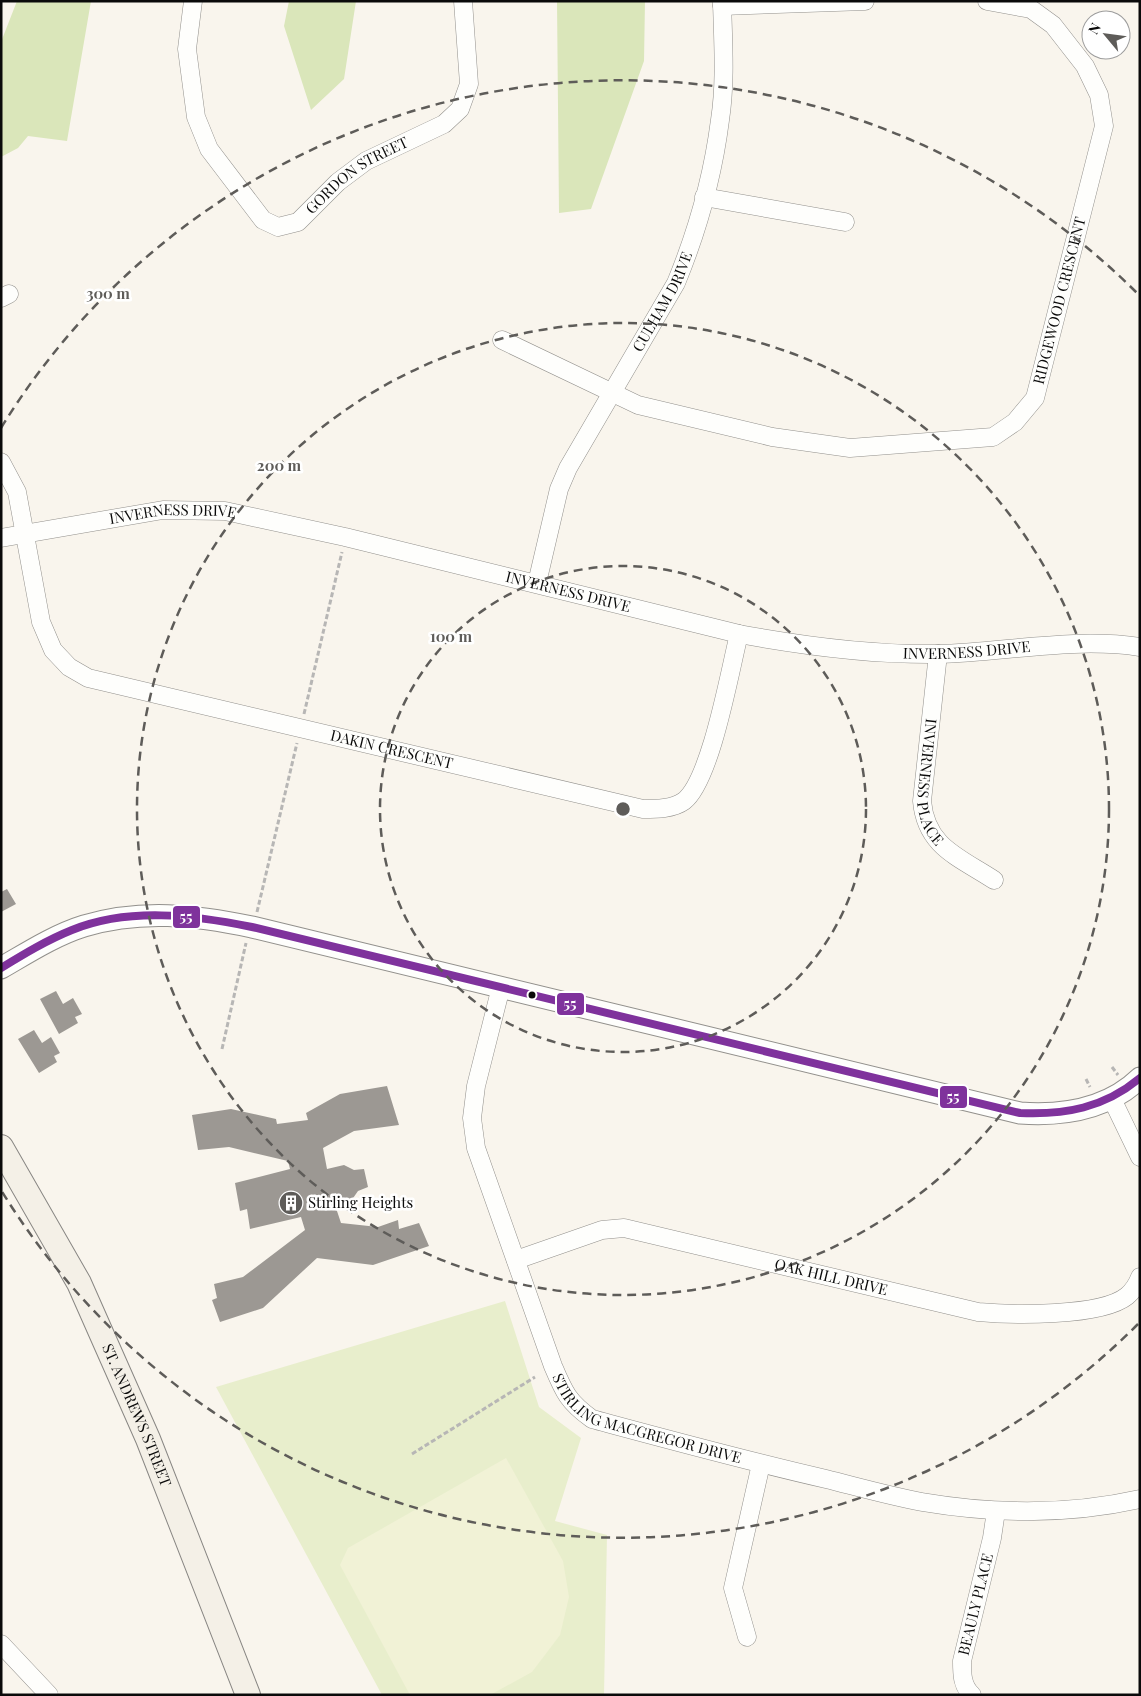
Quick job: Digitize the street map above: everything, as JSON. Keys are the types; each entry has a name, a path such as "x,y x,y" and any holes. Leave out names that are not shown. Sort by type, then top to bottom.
{"main road":[{"name":"ST. ANDREWS STREET","path":"1,1147 79,1283 148,1438 248,1695"}],"street":[{"name":"GORDON STREET","path":"193,1 187,49 196,117 206,141 223,171 264,220 278,227 298,222 338,182 366,161 444,124 460,109 469,84 463,1"},
{"path":"722,3 865,1"},
{"name":"RIDGEWOOD CRESCENT","path":"502,340 638,405 772,437 850,448 993,436 1015,422 1035,398 1104,126 1099,95 1085,66 1053,25 1031,9 987,1"},
{"name":"CULHAM DRIVE","path":"537,583 559,489 568,468 610,393 676,283 689,251 704,197 720,121 724,76 722,3"},
{"path":"704,197 845,222"},
{"name":"DAKIN CRESCENT","path":"1,462 17,492 41,622 53,650 69,667 88,678 643,808 663,809 684,801 699,783 708,759 739,634"},
{"name":"INVERNESS DRIVE","path":"1,538 163,510 225,512 345,537 739,634 796,644 938,654 1091,644 1140,647"},
{"name":"INVERNESS PLACE","path":"938,654 922,800 924,817 931,833 944,848 994,880"},
{"path":"1,968 83,927 150,914 182,915 252,927 1020,1114 1045,1115 1080,1110 1102,1096 1140,1078"},
{"name":"STIRLING MACGREGOR DRIVE","path":"501,987 476,1086 472,1118 476,1148 553,1366 564,1392 575,1407 592,1419 761,1464 922,1502 996,1511 1048,1511 1118,1504 1140,1499"},
{"path":"1102,1096 1140,1157"},
{"name":"OAK HILL DRIVE","path":"516,1260 602,1230 624,1228 978,1312 1003,1314 1048,1314 1112,1303 1126,1297 1135,1288 1140,1277"},
{"path":"747,1637 733,1588 761,1464"},
{"name":"BEAULY PLACE","path":"972,1695 967,1690 962,1676 962,1661 992,1538 996,1511"},
{"path":"1,1644 49,1695"}],"path":[{"path":"302,719 345,537"},
{"path":"256,915 297,740"},
{"path":"222,1049 246,940"},
{"path":"1086,1079 1102,1096"},
{"path":"412,1454 535,1377"}],"green space":[{"path":"17,1 91,1 67,141 28,136 18,148 1,157 1,42"},
{"path":"289,1 356,1 344,79 311,110 284,26"},
{"path":"557,1 645,1 644,61 591,209 559,213"},
{"path":"505,1301 539,1407 581,1438 555,1521 607,1535 604,1695 382,1695 216,1387"},
{"path":"506,1458 563,1561 569,1597 560,1635 532,1672 490,1695 410,1695 340,1565 348,1548"}],"building":[{"path":"7,889 16,904 1,912 1,892"},
{"path":"56,991 63,1004 73,998 82,1014 75,1017 78,1023 59,1034 40,999"},
{"path":"34,1030 42,1043 51,1037 60,1053 54,1056 57,1062 39,1073 18,1039"},
{"name":"Stirling Heights","path":"387,1086 399,1125 354,1131 323,1148 327,1169 344,1165 354,1170 364,1169 368,1187 358,1191 351,1201 335,1205 341,1223 378,1227 398,1220 399,1229 419,1223 429,1246 373,1265 317,1258 263,1308 220,1322 212,1300 217,1298 214,1284 243,1277 305,1230 301,1217 250,1229 247,1209 240,1211 235,1183 290,1169 288,1161 229,1147 198,1150 192,1115 231,1109 276,1119 277,1124 308,1120 306,1113 340,1094"}],"transit line":[{"name":"55","path":"1,968 54,938 94,923 116,918 161,915 207,919 252,927 1020,1113 1053,1113 1083,1108 1112,1096 1140,1078"}],"place":[{"name":"Stirling Heights","path":"291,1203"}]}
